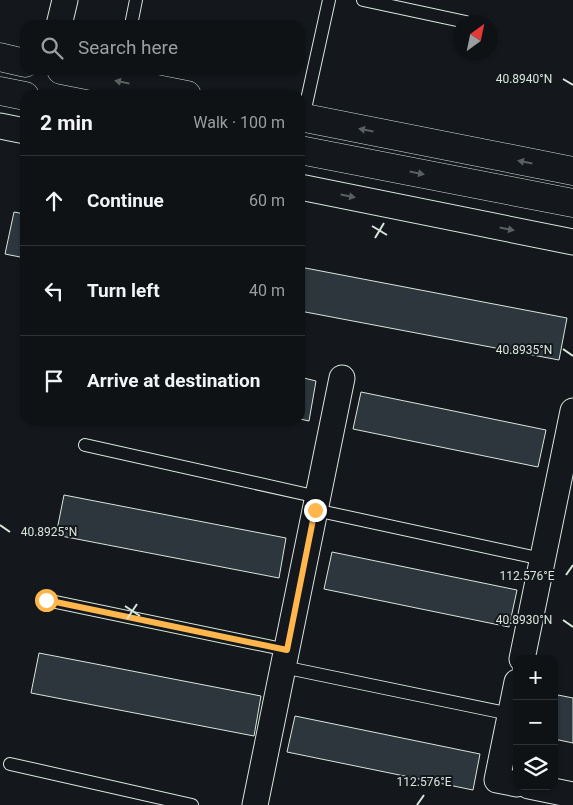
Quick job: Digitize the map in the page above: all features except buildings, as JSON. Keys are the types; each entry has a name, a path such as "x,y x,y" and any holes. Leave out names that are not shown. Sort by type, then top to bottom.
{"main road":[{"path":"86,75 162,90"},
{"path":"305,119 573,171"},
{"path":"305,151 573,203"}],"street":[{"path":"60,20 65,0"},
{"path":"0,126 20,130"},
{"path":"305,188 573,242"},
{"path":"257,805 342,378"},
{"path":"523,655 573,411"},
{"path":"513,700 496,780 526,791 573,795"}],"lane":[{"path":"132,20 136,0"},
{"path":"305,105 329,0"},
{"path":"363,0 453,19"},
{"path":"85,445 542,559"},
{"path":"46,600 510,714"},
{"path":"10,764 192,805"}],"route":[{"path":"46,600 287,650 315,510"}]}
